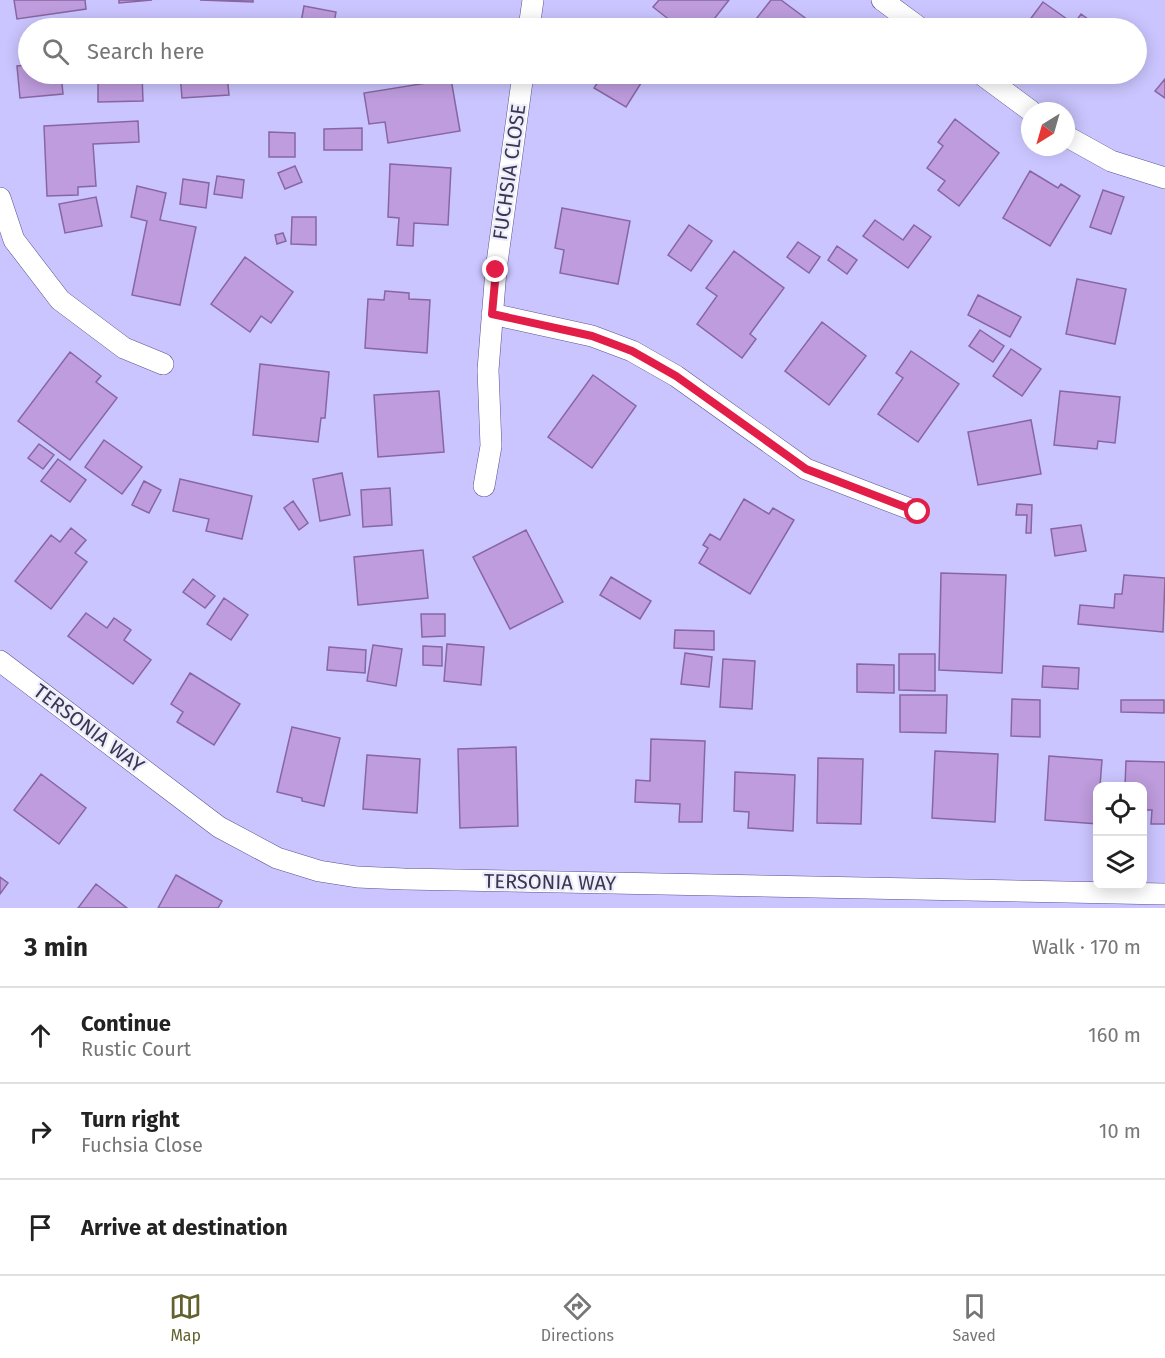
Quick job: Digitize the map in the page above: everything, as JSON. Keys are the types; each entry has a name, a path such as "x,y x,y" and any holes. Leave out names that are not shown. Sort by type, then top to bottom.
{"street":[{"path":"530,18 532,0"},
{"path":"882,0 906,18"},
{"name":"FUCHSIA CLOSE","path":"483,486 491,446 488,370 492,314 522,84"},
{"path":"995,84 1021,104"},
{"path":"1075,141 1111,161 1165,178"},
{"path":"0,198 14,240 60,300 124,348 163,364"},
{"path":"492,314 592,336 632,351 676,376 806,469 918,512"},
{"name":"TERSONIA WAY","path":"0,661 219,827 277,858 319,871 357,877 404,879 1034,900 1165,894"}],"building":[{"path":"14,0 85,0 86,9 17,19"},
{"path":"119,0 152,0 119,3"},
{"path":"200,0 253,0 253,2"},
{"path":"659,0 729,0 715,18 667,18 653,7"},
{"path":"771,0 781,0 805,18 757,18"},
{"path":"1043,2 1066,18 1031,18"},
{"path":"304,6 336,12 335,18 302,18"},
{"path":"1165,79 1165,98 1155,91"},
{"path":"19,84 62,84 63,94 20,98"},
{"path":"98,84 142,84 143,101 98,102"},
{"path":"181,84 228,84 229,95 182,98"},
{"path":"420,84 452,84 460,131 388,143 385,122 369,124 364,93"},
{"path":"597,84 640,84 626,107 594,88"},
{"path":"955,119 999,153 959,206 938,190 945,181 927,168 943,146 938,142"},
{"path":"138,121 139,142 93,144 96,186 78,187 78,195 47,196 44,126"},
{"path":"362,128 362,150 324,150 324,129"},
{"path":"269,132 295,133 295,157 269,157"},
{"path":"390,164 451,168 448,225 414,223 413,246 397,245 399,218 388,217"},
{"path":"295,166 302,182 285,189 278,173"},
{"path":"1030,171 1058,188 1061,184 1080,196 1050,246 1003,218"},
{"path":"217,176 244,180 242,198 214,194"},
{"path":"183,179 209,183 206,208 180,204"},
{"path":"137,186 166,193 160,220 196,227 180,305 132,295 147,221 131,217"},
{"path":"1103,190 1124,197 1111,234 1090,227"},
{"path":"96,197 102,226 65,233 59,204"},
{"path":"562,208 630,221 618,284 560,273 564,250 555,248"},
{"path":"292,217 316,217 316,245 291,244"},
{"path":"875,220 903,240 914,225 931,237 908,268 863,236"},
{"path":"689,225 712,241 691,271 668,255"},
{"path":"283,233 286,241 277,244 275,235"},
{"path":"798,242 820,257 809,273 787,257"},
{"path":"837,246 857,260 847,274 828,260"},
{"path":"734,251 784,288 750,334 756,339 742,358 697,324 717,296 706,288"},
{"path":"245,257 293,292 271,323 261,316 250,332 211,304"},
{"path":"1077,279 1126,289 1115,344 1066,334"},
{"path":"385,291 409,293 409,299 430,300 427,353 365,348 368,299 384,300"},
{"path":"978,295 1021,317 1010,337 968,315"},
{"path":"822,322 866,356 829,405 785,371"},
{"path":"980,330 1004,346 993,362 969,346"},
{"path":"1011,349 1041,369 1022,396 993,376"},
{"path":"911,351 959,384 918,442 878,414 903,378 896,373"},
{"path":"70,352 101,376 96,382 117,398 70,460 18,421"},
{"path":"260,364 329,372 325,418 321,418 318,442 253,435"},
{"path":"593,375 636,406 592,468 548,437"},
{"path":"439,391 444,452 378,457 374,395"},
{"path":"1060,391 1120,397 1115,443 1098,441 1097,449 1054,445"},
{"path":"1031,420 1041,474 978,485 968,432"},
{"path":"104,440 142,467 122,494 85,467"},
{"path":"39,444 54,455 43,469 28,458"},
{"path":"58,459 86,480 70,502 41,481"},
{"path":"342,473 350,515 320,521 313,479"},
{"path":"180,479 252,496 242,539 206,531 209,519 173,511"},
{"path":"144,481 161,490 149,513 132,505"},
{"path":"390,488 392,525 363,527 361,490"},
{"path":"744,499 769,514 773,508 794,520 750,594 699,563 708,548 703,545 710,534 720,540"},
{"path":"293,501 308,523 299,530 284,508"},
{"path":"1017,504 1032,505 1031,533 1026,533 1027,515 1016,515"},
{"path":"1081,525 1086,551 1055,556 1051,529"},
{"path":"71,528 86,540 75,553 87,562 51,609 15,581 51,535 60,542"},
{"path":"526,530 563,602 510,629 473,557"},
{"path":"423,550 428,598 358,605 354,557"},
{"path":"941,573 1006,575 1002,673 939,670"},
{"path":"1124,575 1165,578 1163,632 1078,624 1080,605 1114,608 1115,594 1122,594"},
{"path":"611,577 651,601 640,619 600,595"},
{"path":"193,579 215,596 205,608 183,592"},
{"path":"224,598 248,615 231,640 207,624"},
{"path":"86,613 107,628 114,618 131,630 124,640 151,660 133,684 68,636"},
{"path":"421,614 445,614 445,636 422,637"},
{"path":"675,630 714,631 714,650 674,648"},
{"path":"447,644 484,647 481,685 444,681"},
{"path":"373,645 402,649 396,686 367,681"},
{"path":"423,646 442,647 442,666 423,665"},
{"path":"329,647 366,650 365,673 327,670"},
{"path":"685,653 712,657 709,687 681,684"},
{"path":"899,654 935,654 935,691 899,690"},
{"path":"723,659 755,661 752,709 720,707"},
{"path":"857,664 894,665 894,693 857,692"},
{"path":"1043,666 1079,668 1078,689 1042,687"},
{"path":"190,673 240,704 214,745 177,722 183,712 171,704"},
{"path":"900,695 947,695 946,733 900,732"},
{"path":"1012,699 1040,700 1040,737 1011,736"},
{"path":"1121,700 1164,700 1164,713 1121,712"},
{"path":"292,727 340,738 324,806 277,792"},
{"path":"651,739 705,741 702,822 679,822 680,804 635,802 636,780 650,781"},
{"path":"516,747 518,826 460,828 458,749"},
{"path":"935,751 998,754 995,822 932,818"},
{"path":"367,755 420,759 417,813 363,809"},
{"path":"1049,756 1102,760 1100,782 1093,782 1093,824 1045,820"},
{"path":"818,758 863,759 861,824 817,823"},
{"path":"1126,761 1165,762 1165,824 1151,824 1152,810 1147,810 1147,782 1125,782"},
{"path":"735,772 795,775 793,831 748,828 749,812 734,811"},
{"path":"41,774 86,808 59,844 14,810"},
{"path":"176,875 222,901 218,908 158,908"},
{"path":"0,877 8,883 0,894"},
{"path":"96,884 127,908 78,908"}],"route":[{"path":"496,270 492,314 592,336 632,351 676,376 806,469 918,512"}]}
